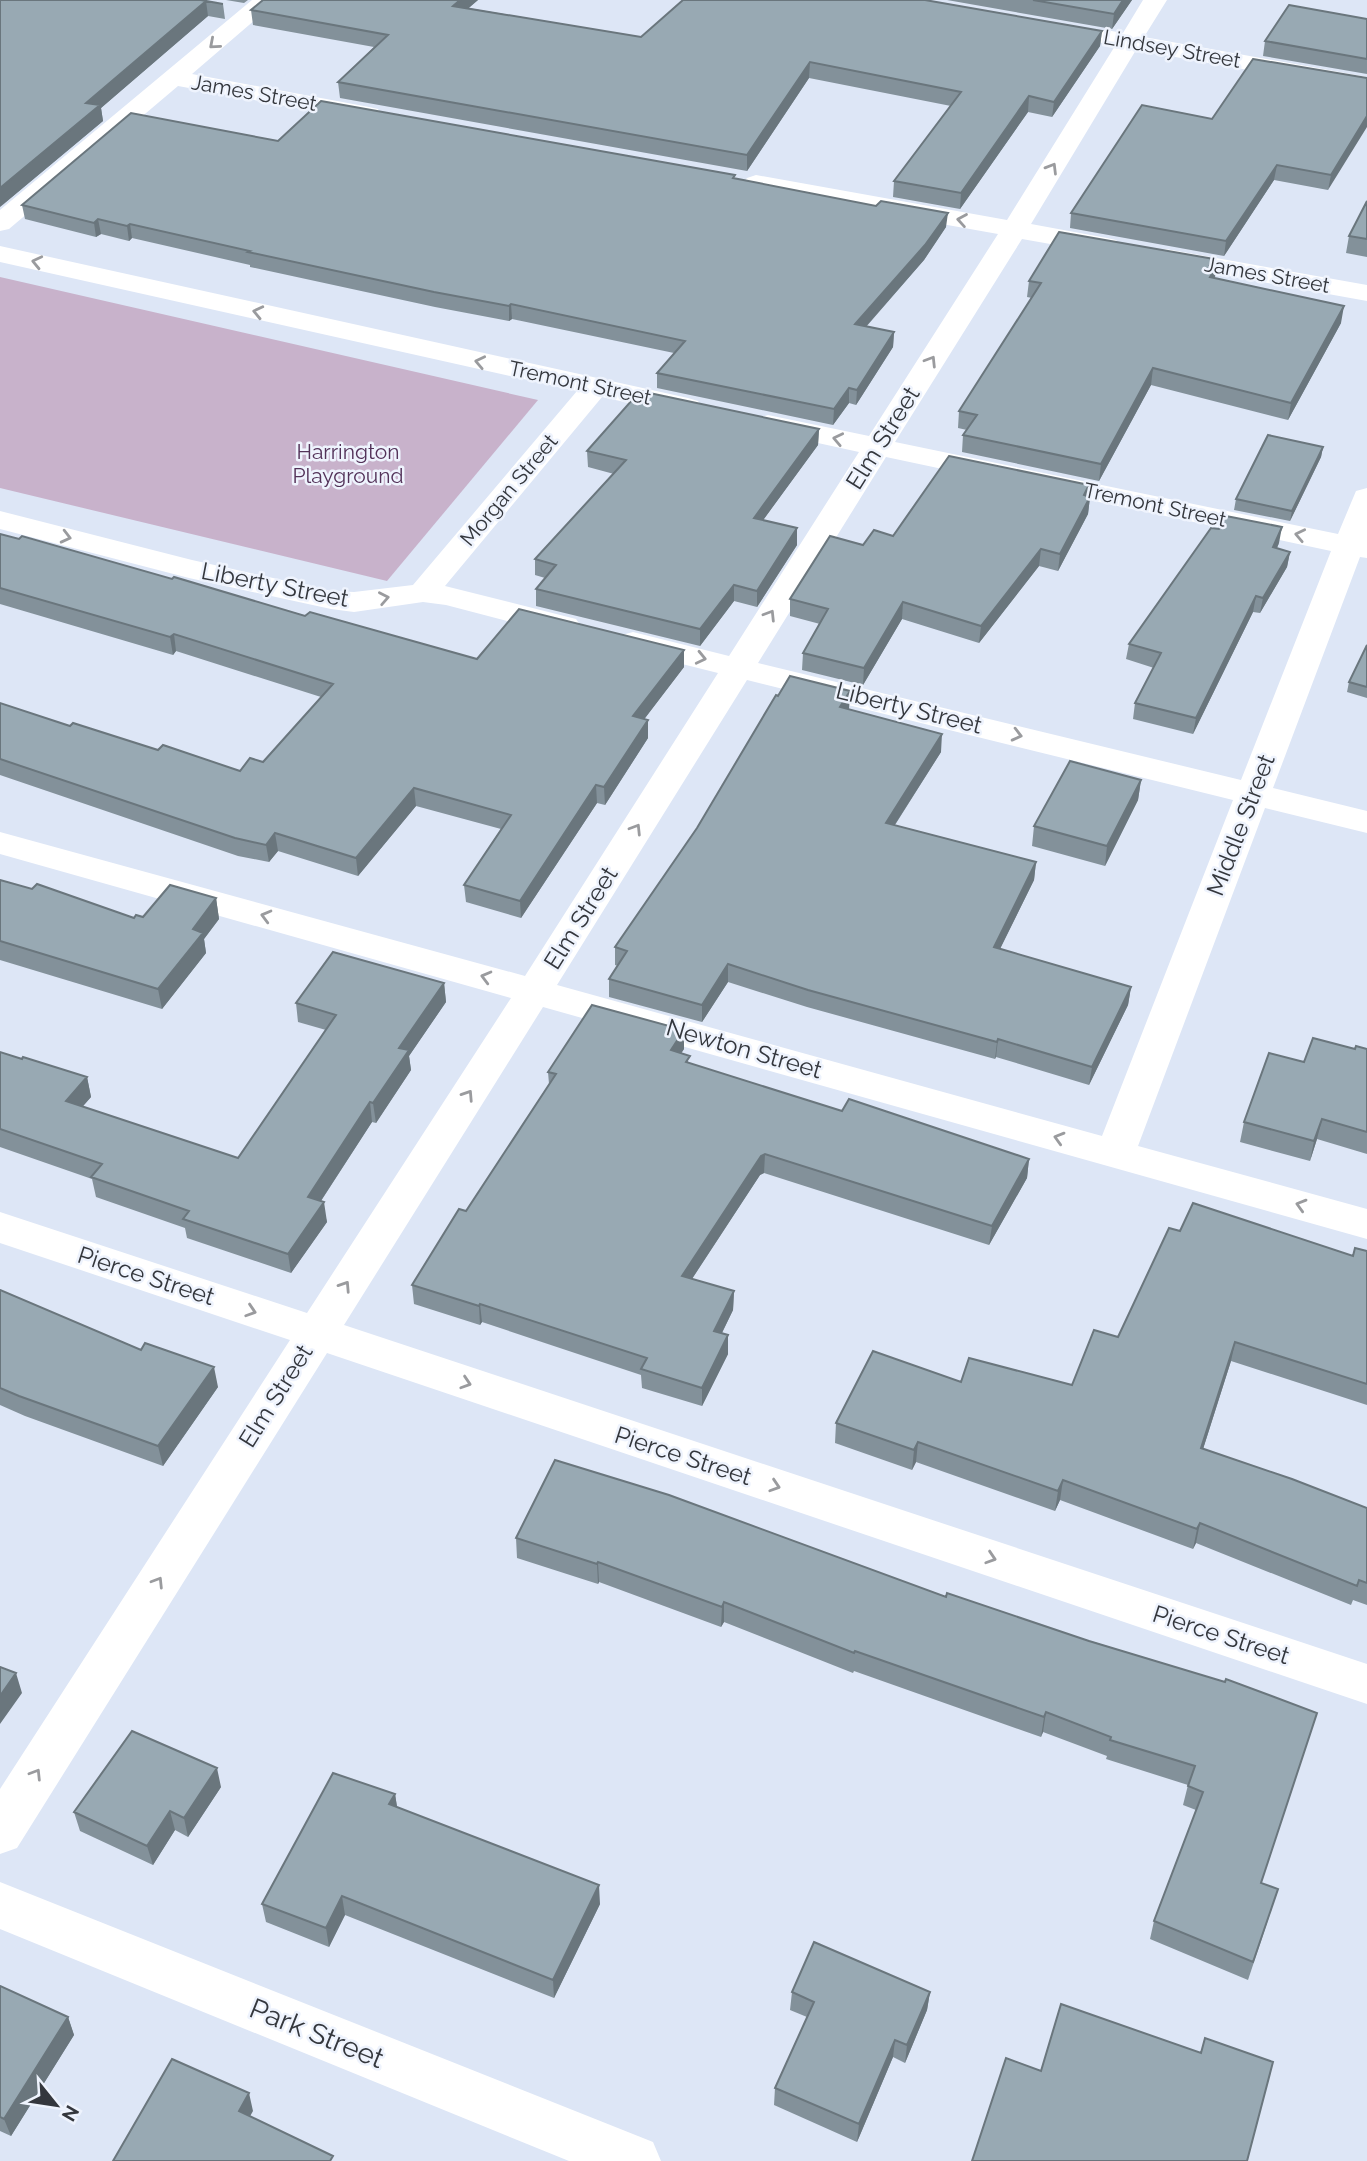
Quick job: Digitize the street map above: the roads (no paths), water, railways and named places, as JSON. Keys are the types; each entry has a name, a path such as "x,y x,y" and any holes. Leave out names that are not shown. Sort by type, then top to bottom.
{"street":[{"name":"Elm Street","path":"0,1832 315,1332 535,990 1014,230 1155,0"},
{"path":"224,9 257,7"},
{"path":"0,223 257,7"},
{"name":"Lindsey Street","path":"1090,34 1367,84"},
{"name":"James Street","path":"174,78 394,118"},
{"name":"James Street","path":"739,180 1367,293"},
{"name":"Tremont Street","path":"0,254 729,416 1358,547"},
{"name":"Morgan Street","path":"423,593 595,387"},
{"name":"Middle Street","path":"1115,1154 1253,794 1358,547 1367,497"},
{"name":"Liberty Street","path":"0,520 189,569 331,600 354,602 423,593 446,596 1367,822"},
{"name":"Newton Street","path":"0,843 1367,1224"},
{"name":"Pierce Street","path":"0,1227 1367,1684"},
{"name":"Park Street","path":"0,1905 634,2161"}],"park label":[{"name":"Harrington Playground","path":"348,464"}]}
